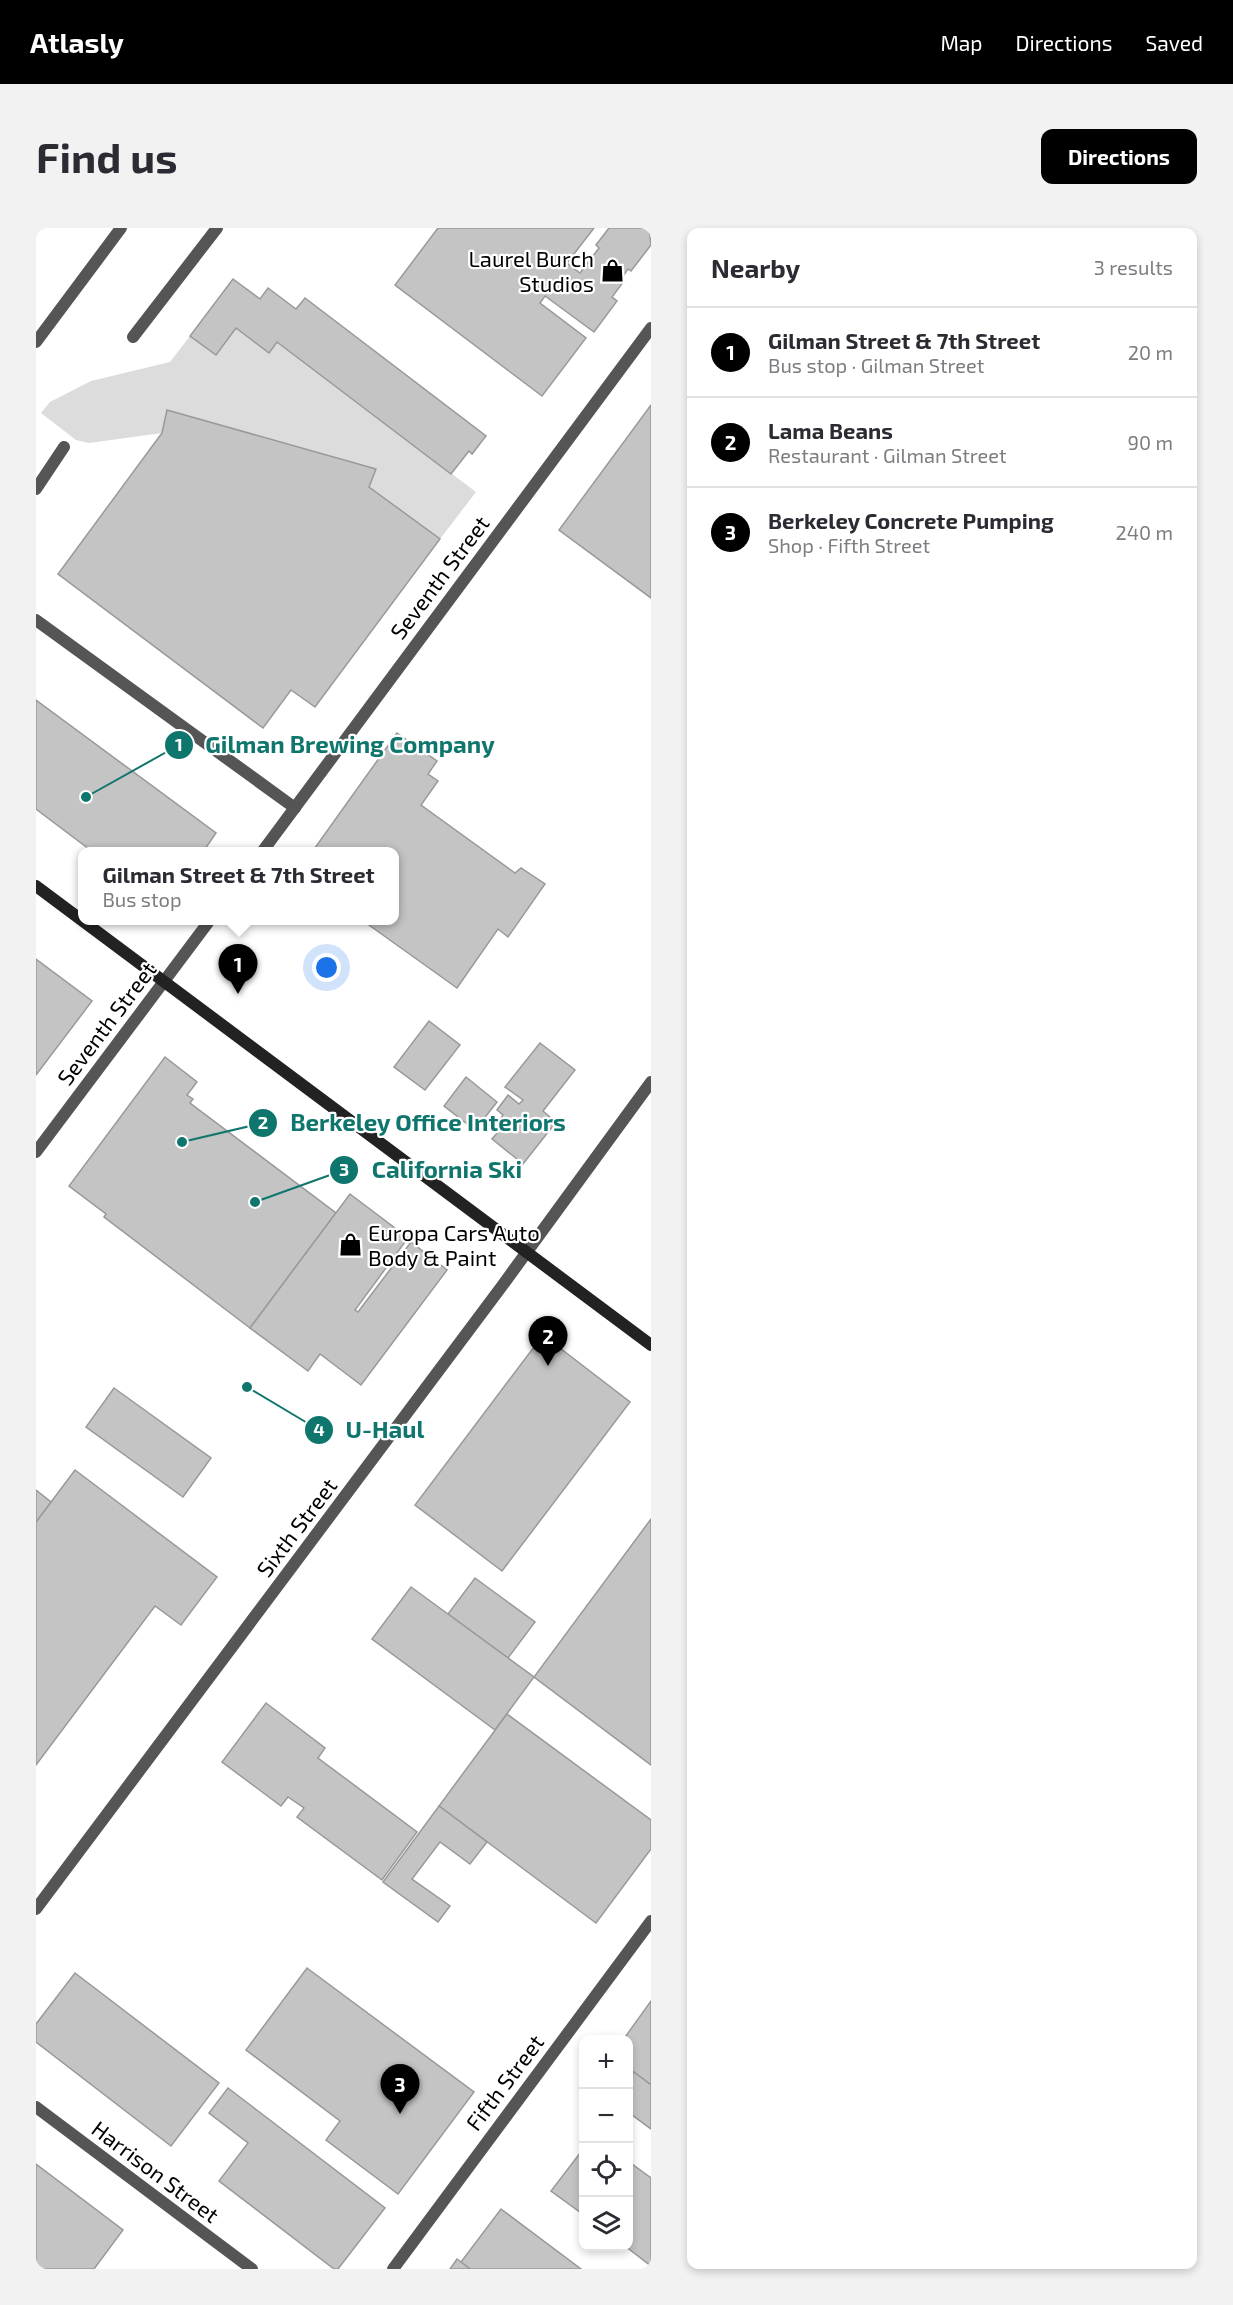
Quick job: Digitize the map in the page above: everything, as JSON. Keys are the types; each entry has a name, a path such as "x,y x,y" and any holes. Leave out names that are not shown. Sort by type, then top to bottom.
{"main road":[{"path":"36,886 78,918"},
{"path":"88,925 651,1345"}],"street":[{"path":"36,342 121,228"},
{"path":"133,337 218,228"},
{"name":"Seventh Street","path":"266,847 651,328"},
{"path":"36,489 64,447"},
{"path":"36,620 295,808"},
{"name":"Seventh Street","path":"36,1152 207,925"},
{"name":"Sixth Street","path":"36,1909 527,1253 651,1082"},
{"name":"Fifth Street","path":"393,2269 651,1921"},
{"name":"Harrison Street","path":"36,2107 252,2269"}],"shaded area":[{"path":"236,328 269,353 277,342 476,492 440,539 369,487 375,469 168,410 162,433 89,443 76,440 41,413 50,402 91,381 170,362 190,336 216,355"}],"building":[{"path":"438,228 594,228 567,263 580,273 599,248 596,245 609,228 649,228 651,245 631,271 628,269 621,279 624,281 612,297 617,301 594,332 545,296 540,303 586,338 542,396 395,285"},
{"path":"233,279 260,299 268,288 296,309 305,298 486,436 472,454 469,451 451,474 277,342 269,353 236,328 216,355 190,336"},
{"path":"651,405 651,598 559,530"},
{"path":"167,410 376,469 369,487 440,539 315,707 291,690 263,728 58,574 162,433"},
{"path":"36,700 216,833 206,847 86,847 36,809"},
{"path":"397,733 437,761 428,774 438,781 421,805 515,873 521,868 545,884 508,937 498,929 457,988 369,925 399,925 399,847 316,847"},
{"path":"36,959 92,1001 36,1075"},
{"path":"429,1021 460,1045 425,1090 394,1067"},
{"path":"540,1043 575,1070 543,1111 556,1122 523,1164 492,1139 504,1125 499,1121 503,1115 497,1110 508,1095 519,1104 523,1100 505,1087"},
{"path":"165,1057 197,1082 187,1095 193,1099 190,1103 336,1213 250,1328 104,1217 106,1214 69,1186"},
{"path":"466,1077 497,1102 475,1130 444,1106"},
{"path":"350,1194 408,1238 355,1310 358,1312 411,1242 447,1270 361,1385 320,1354 308,1371 250,1328"},
{"path":"543,1335 630,1402 502,1571 415,1505"},
{"path":"114,1388 211,1458 183,1497 86,1427"},
{"path":"75,1470 217,1577 181,1625 155,1606 36,1765 36,1522"},
{"path":"36,1490 51,1502 36,1522"},
{"path":"651,1519 651,1765 534,1677"},
{"path":"475,1578 535,1622 508,1658 448,1614"},
{"path":"411,1587 534,1677 495,1730 372,1639"},
{"path":"266,1703 325,1748 318,1758 417,1832 382,1880 297,1817 304,1808 288,1797 281,1806 222,1762"},
{"path":"507,1714 651,1820 651,1849 596,1923 439,1806"},
{"path":"439,1806 487,1842 470,1864 440,1842 412,1879 450,1906 438,1922 383,1882"},
{"path":"307,1968 474,2092 398,2194 326,2140 340,2121 246,2050"},
{"path":"75,1973 219,2083 171,2146 36,2042 36,2024"},
{"path":"651,2001 651,2085 633,2072 633,2035 627,2035"},
{"path":"633,2073 651,2085 651,2129 633,2116"},
{"path":"228,2088 385,2208 338,2269 334,2269 219,2181 248,2143 209,2113"},
{"path":"579,2155 579,2211 551,2191"},
{"path":"36,2164 123,2230 94,2269 36,2269"},
{"path":"633,2165 651,2178 651,2266 632,2251"},
{"path":"501,2209 581,2269 470,2269 461,2262"},
{"path":"457,2259 461,2262 470,2269 450,2269"}],"place":[{"name":"Laurel Burch Studios","path":"612,271"},
{"name":"Gilman Brewing Company","path":"86,797"},
{"name":"Gilman Street & 7th Street","path":"238,994"},
{"name":"Berkeley Office Interiors","path":"182,1142"},
{"name":"California Ski","path":"255,1202"},
{"name":"Europa Cars Auto Body & Paint","path":"350,1245"},
{"name":"Lama Beans","path":"548,1366"},
{"name":"U-Haul","path":"247,1387"},
{"name":"Berkeley Concrete Pumping","path":"400,2114"}]}
